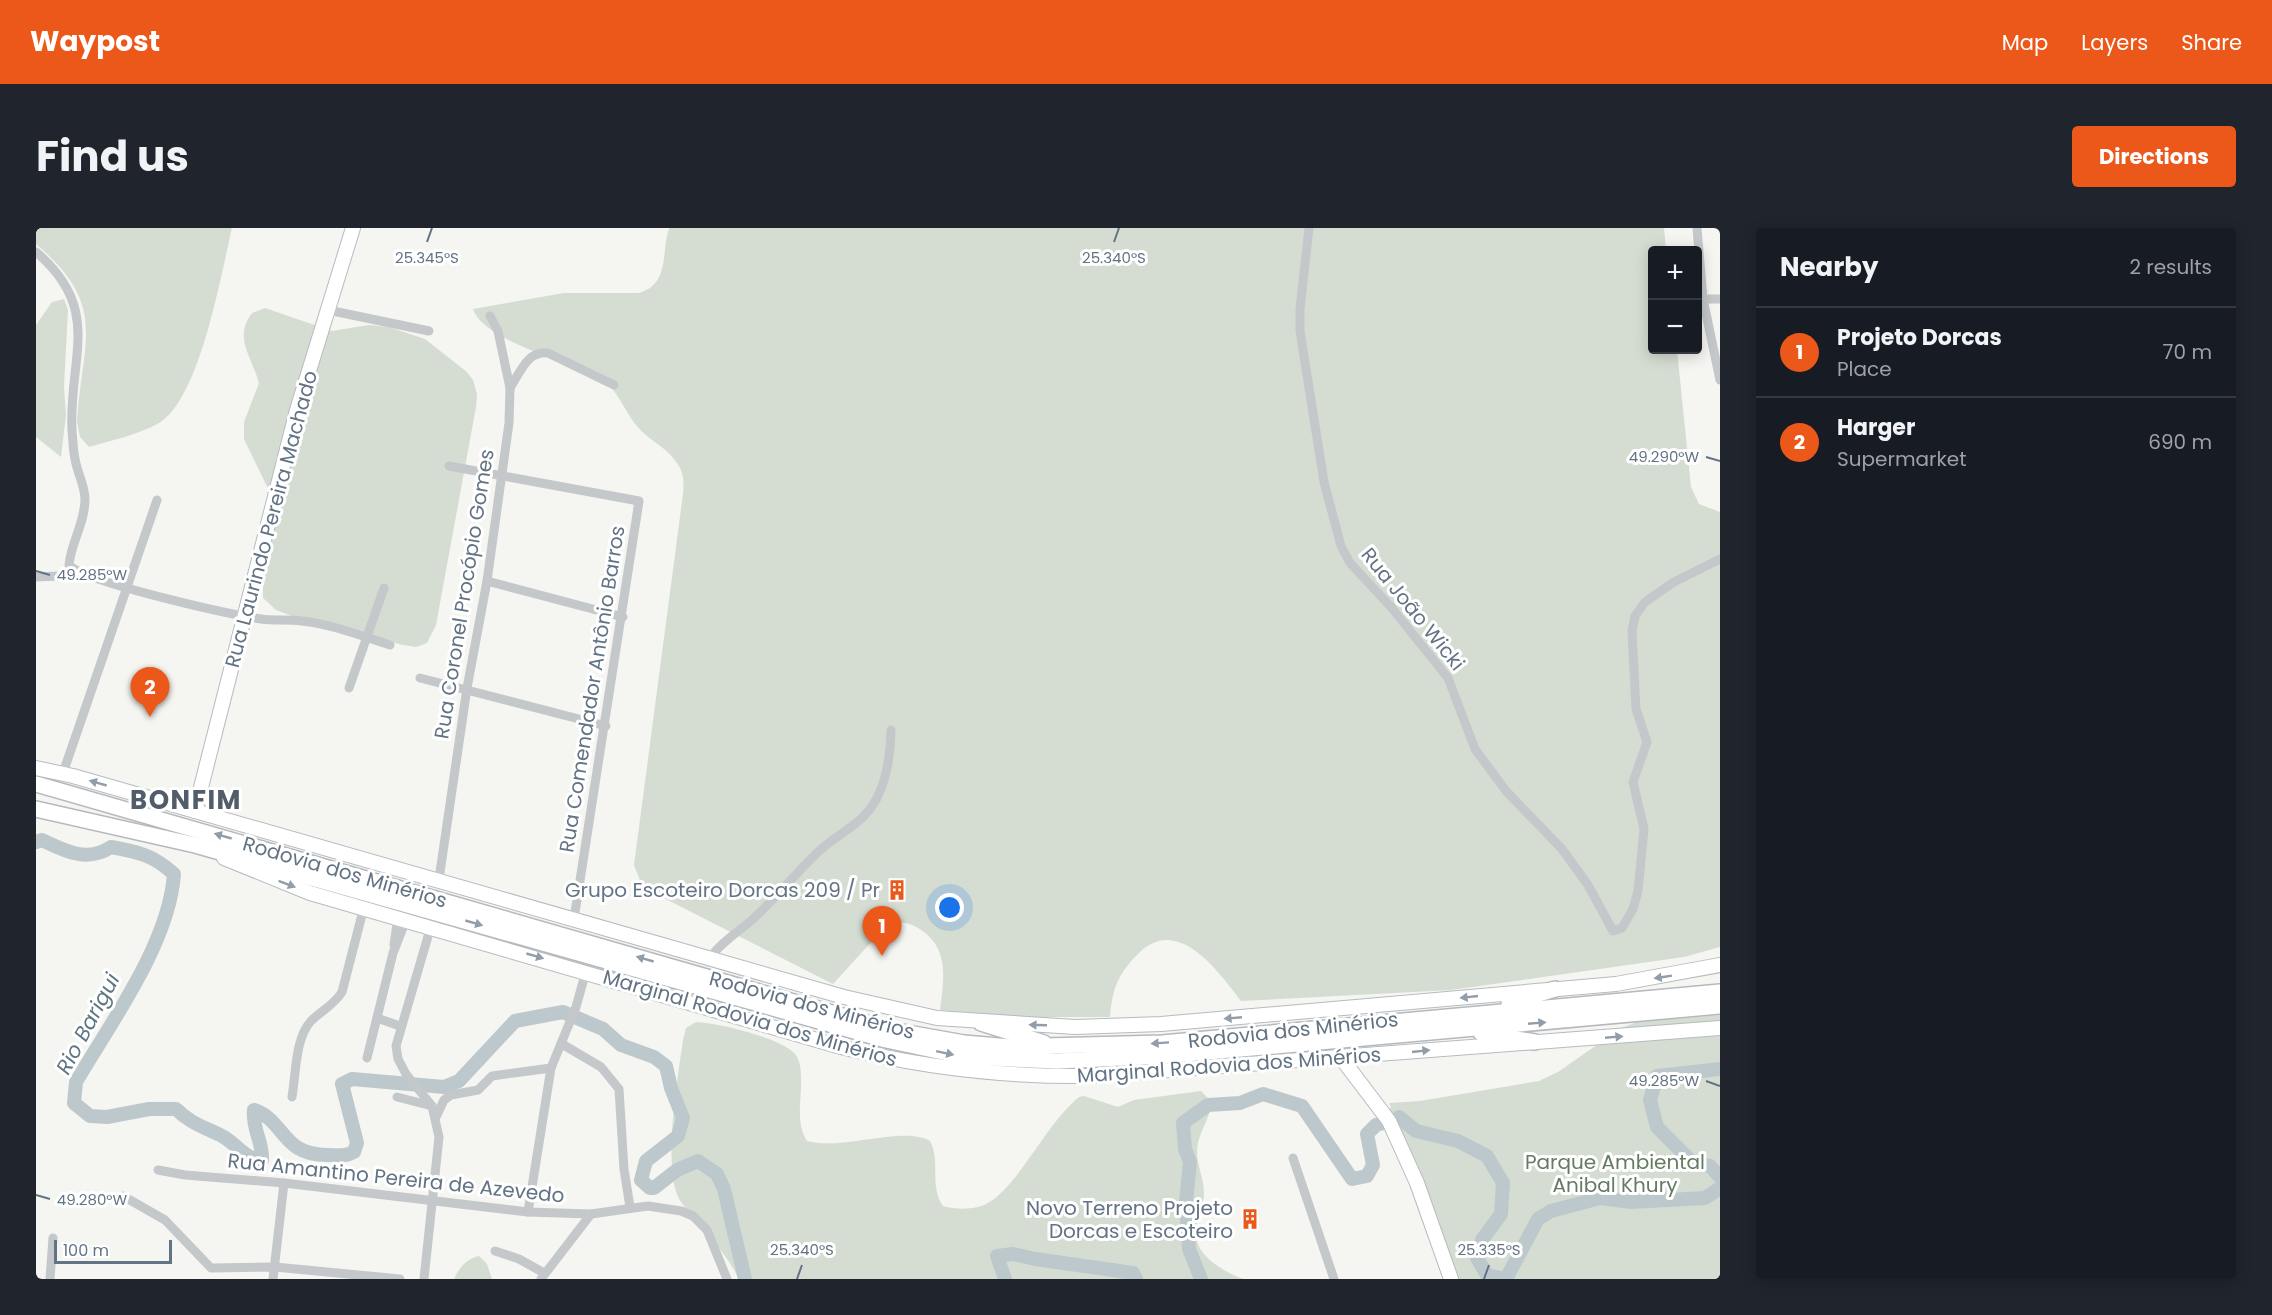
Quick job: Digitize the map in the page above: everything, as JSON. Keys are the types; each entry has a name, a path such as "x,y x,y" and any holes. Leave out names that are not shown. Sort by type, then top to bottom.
{"main road":[{"name":"Rua Laurindo Pereira Machado","path":"195,812 297,410 353,228"},
{"path":"36,768 63,773 439,879 899,1012 981,1023 1114,1027 1616,984 1720,965"},
{"name":"Rodovia dos Minérios","path":"36,784 891,1030 964,1043 1059,1047 1162,1043 1480,1012 1720,992"},
{"name":"Rodovia dos Minérios","path":"36,809 195,845 820,1022 966,1057 1045,1061 1163,1056 1720,1006"},
{"name":"Marginal Rodovia dos Minérios","path":"195,845 310,893 431,926 841,1047 903,1061 966,1071 1029,1076 1091,1076 1342,1059 1720,1028"},
{"path":"1480,1012 1555,989"},
{"path":"981,1023 1059,1047"},
{"path":"1457,1030 1535,1042"},
{"path":"1342,1059 1389,1121 1417,1183 1451,1279"}],"street":[{"name":"Rua João Wicki","path":"1309,228 1300,309 1300,331 1322,471 1341,546 1350,563 1391,607 1448,678 1480,756 1506,790 1562,849 1588,885 1613,931 1622,928 1633,909 1638,891 1644,828 1633,782 1647,742 1636,709 1632,631 1635,616 1645,602 1664,589 1720,559"},
{"path":"1697,228 1703,299 1720,380"},
{"path":"36,252 63,280 76,306 78,343 72,428 74,458 85,496 83,520 69,565 83,575"},
{"path":"1703,299 1720,298"},
{"path":"328,310 429,332"},
{"name":"Rua Coronel Procópio Gomes","path":"439,879 467,688 487,581 502,476 510,388 498,331 490,316"},
{"path":"510,388 531,355 538,352 548,353 614,385"},
{"path":"449,466 502,476"},
{"name":"Rua Comendador Antônio Barros","path":"502,476 639,501 606,726 574,919"},
{"path":"63,773 157,500"},
{"path":"36,577 83,575 246,616 301,621 390,645"},
{"path":"487,581 622,617"},
{"path":"349,688 369,638 384,588"},
{"path":"420,678 467,688 606,726"},
{"path":"710,959 713,951 724,945 766,907 824,846 864,816 874,803 885,778 891,730"},
{"path":"292,1097 302,1037 310,1022 335,1004 342,992 364,907"},
{"path":"367,1058 402,919"},
{"path":"424,1279 439,1137 432,1106 406,1074 398,1059 396,1046 431,926"},
{"path":"528,1212 551,1068 576,1007 586,971"},
{"path":"378,1018 400,1026"},
{"path":"562,1044 601,1067 619,1089 624,1169 630,1206"},
{"path":"436,1117 444,1100 451,1095 477,1090 492,1076 551,1068"},
{"path":"397,1097 432,1106"},
{"path":"1293,1158 1334,1279"},
{"name":"Rua Amantino Pereira de Azevedo","path":"158,1170 185,1175 284,1183 528,1212 591,1214 630,1206 681,1211 693,1216 707,1230 727,1279"},
{"path":"273,1279 284,1183"},
{"path":"123,1196 165,1220 211,1268 211,1279"},
{"path":"495,1251 519,1259 543,1276 585,1225 591,1214"},
{"path":"50,1279 53,1238"},
{"path":"211,1268 275,1267 314,1276 400,1279"}],"green space":[{"path":"36,228 232,228 215,304 197,363 186,389 173,410 159,423 134,434 89,447 80,437 77,422 86,325 82,306 74,286 59,266 36,244"},
{"path":"669,228 1664,228 1666,246 1648,246 1648,354 1677,354 1691,487 1699,504 1720,512 1720,947 1684,957 1451,990 1241,1001 1220,975 1195,951 1181,943 1167,940 1152,944 1137,955 1125,969 1114,991 1110,1017 1023,1017 940,1010 943,975 940,954 936,944 928,936 910,924 899,923 886,926 833,984 650,891 641,883 634,865 683,494 682,474 673,457 637,426 613,390 604,381 512,342 480,321 473,309 564,293 639,293 656,283 663,266"},
{"path":"64,299 68,310 64,387 66,415 61,457 36,437 36,325 52,302"},
{"path":"265,308 332,331 369,325 389,327 425,339 467,372 473,380 477,394 476,407 436,625 427,643 416,647 403,645 292,616 276,610 263,598 263,579 276,505 244,439 244,422 259,383 246,348 244,331 252,313"},
{"name":"Parque Ambiental Anibal Khury","path":"1720,1015 1720,1279 1452,1279 1387,1110 1391,1108 1389,1103 1420,1101 1539,1081 1558,1072 1621,1028 1637,1022"},
{"path":"696,1022 761,1036 785,1046 795,1054 801,1071 801,1126 807,1141 837,1143 905,1136 930,1141 935,1157 939,1198 943,1206 954,1208 978,1207 1000,1194 1055,1123 1079,1097 1084,1096 1118,1107 1134,1100 1201,1091 1210,1100 1210,1106 1197,1150 1204,1193 1196,1238 1204,1254 1211,1261 1243,1279 739,1279 719,1248 681,1202 675,1188 672,1148 678,1077 686,1028"},
{"path":"479,1256 487,1264 492,1279 454,1279 464,1264"}],"waterway":[{"name":"Rio Barigui","path":"36,842 42,840 76,854 85,855 102,852 111,847 130,851 152,858 174,874 170,901 162,928 150,955 76,1082 74,1103 90,1116 107,1117 149,1109 176,1109 192,1121 227,1139 250,1157 262,1160 254,1110 272,1121 292,1143 301,1149 312,1153 347,1155 354,1152 357,1143 342,1084 352,1079 444,1087 459,1081 515,1021 563,1012 603,1029 621,1045 654,1057 666,1066 671,1088 683,1118 678,1136 646,1161 641,1180 650,1188 654,1188 677,1170 698,1161 717,1174 724,1189 745,1279"},
{"name":"Rio Barigui","path":"1720,1069 1657,1076 1650,1100 1657,1127 1693,1163 1710,1166 1720,1177"},
{"name":"Rio Barigui","path":"1201,1279 1189,1249 1186,1202 1190,1162 1185,1149 1183,1123 1208,1105 1240,1103 1263,1094 1302,1106 1352,1179 1367,1176 1373,1165 1367,1134 1376,1125 1383,1123"},
{"name":"Rio Barigui","path":"1399,1117 1416,1131 1458,1141 1487,1156 1503,1183 1501,1214 1482,1240 1477,1258 1487,1275 1505,1279"},
{"name":"Rio Barigui","path":"1506,1279 1538,1219 1551,1211 1600,1198 1631,1202 1705,1198 1720,1188"},
{"name":"Rio Barigui","path":"1005,1279 997,1256 1013,1254 1133,1273 1136,1279"}],"place":[{"name":"Harger","path":"150,717"},
{"name":"Grupo Escoteiro Dorcas 209 / Pr","path":"897,890"},
{"name":"Projeto Dorcas","path":"882,956"},
{"name":"Novo Terreno Projeto Dorcas e Escoteiro","path":"1250,1219"}],"district":[{"name":"BONFIM","path":"186,800"}]}
